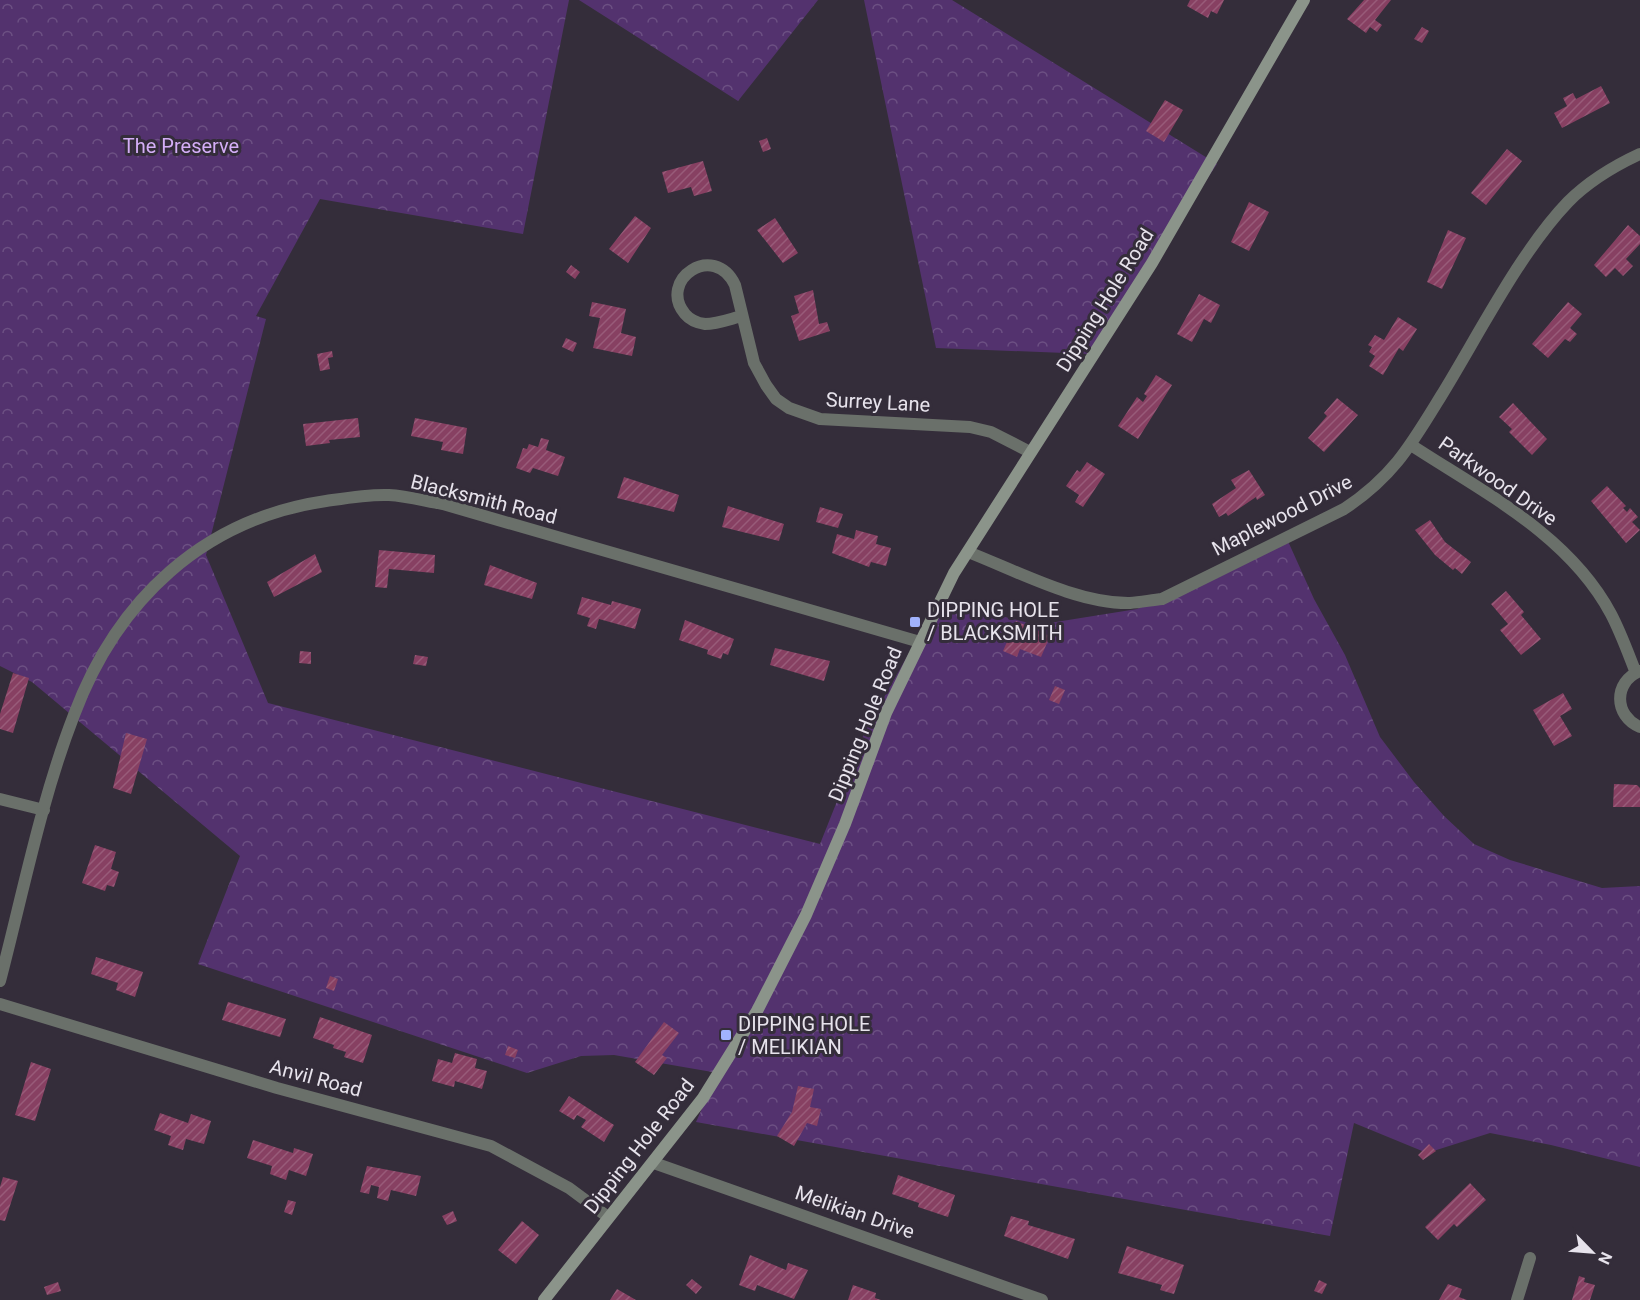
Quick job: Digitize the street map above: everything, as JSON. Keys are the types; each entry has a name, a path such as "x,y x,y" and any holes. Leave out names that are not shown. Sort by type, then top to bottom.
{"main road":[{"name":"Dipping Hole Road","path":"544,1300 608,1217 654,1163 721,1070 784,962 825,872 886,713 954,573 1152,263 1304,0"}],"street":[{"name":"Maplewood Drive","path":"968,552 1097,600 1130,603 1162,599 1344,509 1386,477 1411,445 1518,270 1550,223 1569,201 1593,181 1640,154"},
{"name":"Surrey Lane","path":"742,316 706,324 688,318 681,308 678,295 683,277 699,267 711,266 723,270 735,285 758,370 776,399 789,408 820,419 970,427 991,432 1030,452"},
{"name":"Parkwood Drive","path":"1411,445 1524,518 1554,544 1587,580 1610,613 1638,672 1623,685 1620,703 1627,719 1640,727"},
{"name":"Blacksmith Road","path":"0,981 44,810 74,714 106,648 139,600 176,566 214,538 258,516 299,505 389,495 443,504 920,642"},
{"path":"0,799 44,810"},
{"name":"Anvil Road","path":"0,1004 277,1088 490,1146 568,1188 608,1217"},
{"name":"Melikian Drive","path":"654,1163 1042,1300"},
{"path":"1516,1300 1530,1258"}],"green space":[{"name":"The Preserve","path":"0,0 569,0 523,234 320,199 256,316 266,319 206,555 268,703 820,844 865,731 939,600 1037,625 1137,609 1287,539 1314,599 1345,655 1380,737 1414,782 1444,816 1474,844 1510,860 1602,888 1640,886 1640,1167 1490,1133 1427,1153 1354,1123 1330,1236 696,1122 718,1073 614,1055 581,1056 527,1073 198,964 240,856 32,682 0,666"},
{"path":"579,0 818,0 738,101"},
{"path":"864,0 952,0 1217,164 1090,354 936,348"}],"building":[{"path":"1190,0 1224,0 1217,14 1211,11 1208,18 1187,6"},
{"path":"1364,0 1391,0 1375,20 1382,25 1377,32 1370,27 1366,33 1347,19"},
{"path":"1422,27 1429,31 1422,43 1414,39"},
{"path":"1601,86 1610,103 1562,128 1554,113 1567,106 1563,98 1573,93 1576,99"},
{"path":"1165,100 1183,110 1164,142 1146,131"},
{"path":"767,138 771,149 763,152 759,141"},
{"path":"1507,149 1522,161 1486,205 1471,193"},
{"path":"703,161 712,191 694,196 691,187 668,193 662,172"},
{"path":"1249,202 1269,212 1249,251 1231,242"},
{"path":"635,216 651,228 628,263 609,249"},
{"path":"775,218 798,253 783,263 757,230"},
{"path":"1628,225 1640,236 1640,244 1626,259 1633,266 1623,276 1615,268 1606,277 1594,265"},
{"path":"1448,230 1466,238 1442,289 1427,282"},
{"path":"571,265 580,272 575,279 566,272"},
{"path":"813,290 819,324 827,322 830,331 799,341 791,316 799,313 794,296"},
{"path":"1199,294 1220,305 1211,323 1204,319 1192,342 1177,334"},
{"path":"592,302 626,309 621,333 636,337 632,356 593,348 600,318 589,316"},
{"path":"1568,302 1582,314 1570,328 1577,334 1570,342 1565,339 1548,358 1532,344"},
{"path":"1398,317 1417,329 1403,351 1399,348 1383,375 1369,366 1375,356 1369,352 1372,347 1368,345 1375,335 1384,340"},
{"path":"566,338 577,343 573,352 562,347"},
{"path":"332,351 333,357 328,358 330,369 320,371 317,354"},
{"path":"1156,375 1172,385 1138,439 1118,426 1137,397 1143,402 1147,396 1144,394"},
{"path":"1337,398 1358,415 1324,452 1308,438 1327,416 1324,413"},
{"path":"1513,403 1547,439 1532,455 1509,432 1512,429 1499,417"},
{"path":"358,418 360,437 329,440 330,443 306,446 303,424"},
{"path":"415,418 467,428 463,454 441,450 443,442 411,436"},
{"path":"541,438 549,440 546,450 565,457 558,476 533,468 530,473 516,468 523,448 527,449 529,444 538,447"},
{"path":"1087,462 1105,474 1083,507 1075,502 1079,495 1066,486 1077,470 1080,472"},
{"path":"1249,470 1265,495 1257,500 1256,497 1228,516 1226,513 1219,517 1212,504 1236,488 1231,480"},
{"path":"624,477 679,495 674,512 617,498"},
{"path":"1607,486 1626,506 1623,508 1627,512 1630,508 1638,517 1632,522 1640,530 1626,543 1591,501"},
{"path":"728,506 784,524 779,541 722,527"},
{"path":"820,507 843,514 838,528 816,522"},
{"path":"1430,520 1445,542 1471,562 1462,574 1455,568 1453,570 1435,555 1415,530"},
{"path":"856,530 878,536 876,544 891,548 886,566 871,562 869,567 832,553 837,534 854,539"},
{"path":"379,550 435,555 434,573 389,569 387,588 375,587"},
{"path":"315,554 322,572 274,597 267,582"},
{"path":"490,565 537,583 532,599 484,585"},
{"path":"1506,591 1524,612 1521,615 1541,639 1521,655 1500,630 1508,624 1491,604"},
{"path":"582,597 611,605 612,601 641,609 635,629 599,619 596,629 587,626 590,618 577,614"},
{"path":"685,620 734,639 728,655 723,653 721,659 707,654 708,650 679,640"},
{"path":"1016,621 1050,636 1041,657 1020,649 1017,657 1003,651"},
{"path":"775,648 830,661 824,681 770,665"},
{"path":"300,651 311,652 311,664 299,663"},
{"path":"415,655 428,657 426,666 413,664"},
{"path":"13,673 29,678 13,733 0,729 0,714"},
{"path":"1055,686 1065,690 1059,704 1049,700"},
{"path":"1563,693 1572,709 1560,716 1572,736 1554,746 1533,710"},
{"path":"126,733 147,739 131,794 113,788"},
{"path":"1614,784 1637,785 1640,788 1640,807 1613,807"},
{"path":"95,845 116,852 111,869 119,872 114,887 107,885 105,891 82,883"},
{"path":"96,957 143,972 135,997 116,990 118,983 91,974"},
{"path":"330,976 338,979 334,991 326,988"},
{"path":"228,1002 286,1019 280,1037 222,1020"},
{"path":"320,1017 372,1035 363,1063 344,1057 346,1052 333,1048 334,1045 313,1038"},
{"path":"664,1022 679,1033 662,1055 667,1058 654,1075 635,1062"},
{"path":"508,1046 518,1050 515,1058 505,1055"},
{"path":"455,1053 477,1059 475,1068 487,1071 482,1089 455,1081 454,1087 432,1081 438,1059 452,1063"},
{"path":"31,1062 51,1069 35,1121 15,1115"},
{"path":"798,1086 814,1089 810,1107 821,1109 817,1126 807,1123 794,1146 777,1136 792,1112"},
{"path":"569,1096 614,1125 604,1142 581,1127 586,1120 577,1115 574,1120 559,1111"},
{"path":"160,1113 188,1123 191,1114 211,1121 204,1144 186,1139 183,1150 168,1145 171,1136 154,1130"},
{"path":"253,1140 293,1153 294,1148 313,1154 306,1176 289,1170 286,1180 270,1174 272,1166 247,1158"},
{"path":"1429,1144 1436,1151 1423,1160 1418,1155"},
{"path":"367,1166 421,1176 416,1196 391,1190 388,1201 377,1198 379,1187 371,1185 369,1194 360,1192"},
{"path":"898,1175 955,1195 948,1217 918,1207 919,1203 892,1194"},
{"path":"3,1177 18,1181 5,1221 0,1220 0,1187"},
{"path":"1470,1183 1486,1200 1457,1227 1454,1224 1438,1240 1425,1227"},
{"path":"288,1200 296,1202 292,1215 284,1212"},
{"path":"453,1211 457,1221 447,1225 442,1216"},
{"path":"1011,1216 1029,1221 1028,1225 1075,1239 1068,1259 1004,1236"},
{"path":"522,1221 539,1235 516,1264 498,1250"},
{"path":"1127,1246 1184,1265 1174,1294 1160,1290 1162,1285 1118,1273"},
{"path":"750,1255 786,1270 788,1263 808,1270 794,1299 757,1285 755,1291 739,1285"},
{"path":"1579,1276 1585,1278 1584,1282 1595,1285 1590,1300 1572,1300"},
{"path":"692,1279 702,1287 696,1294 686,1285"},
{"path":"1319,1280 1327,1284 1322,1294 1314,1291"},
{"path":"58,1282 61,1291 47,1295 44,1287"},
{"path":"1448,1284 1462,1289 1459,1297 1467,1300 1439,1300"},
{"path":"853,1285 876,1293 875,1298 881,1300 848,1300"},
{"path":"617,1289 636,1300 610,1300"}],"place":[{"name":"DIPPING HOLE / BLACKSMITH","path":"915,622"},
{"name":"DIPPING HOLE / MELIKIAN","path":"726,1035"}]}
